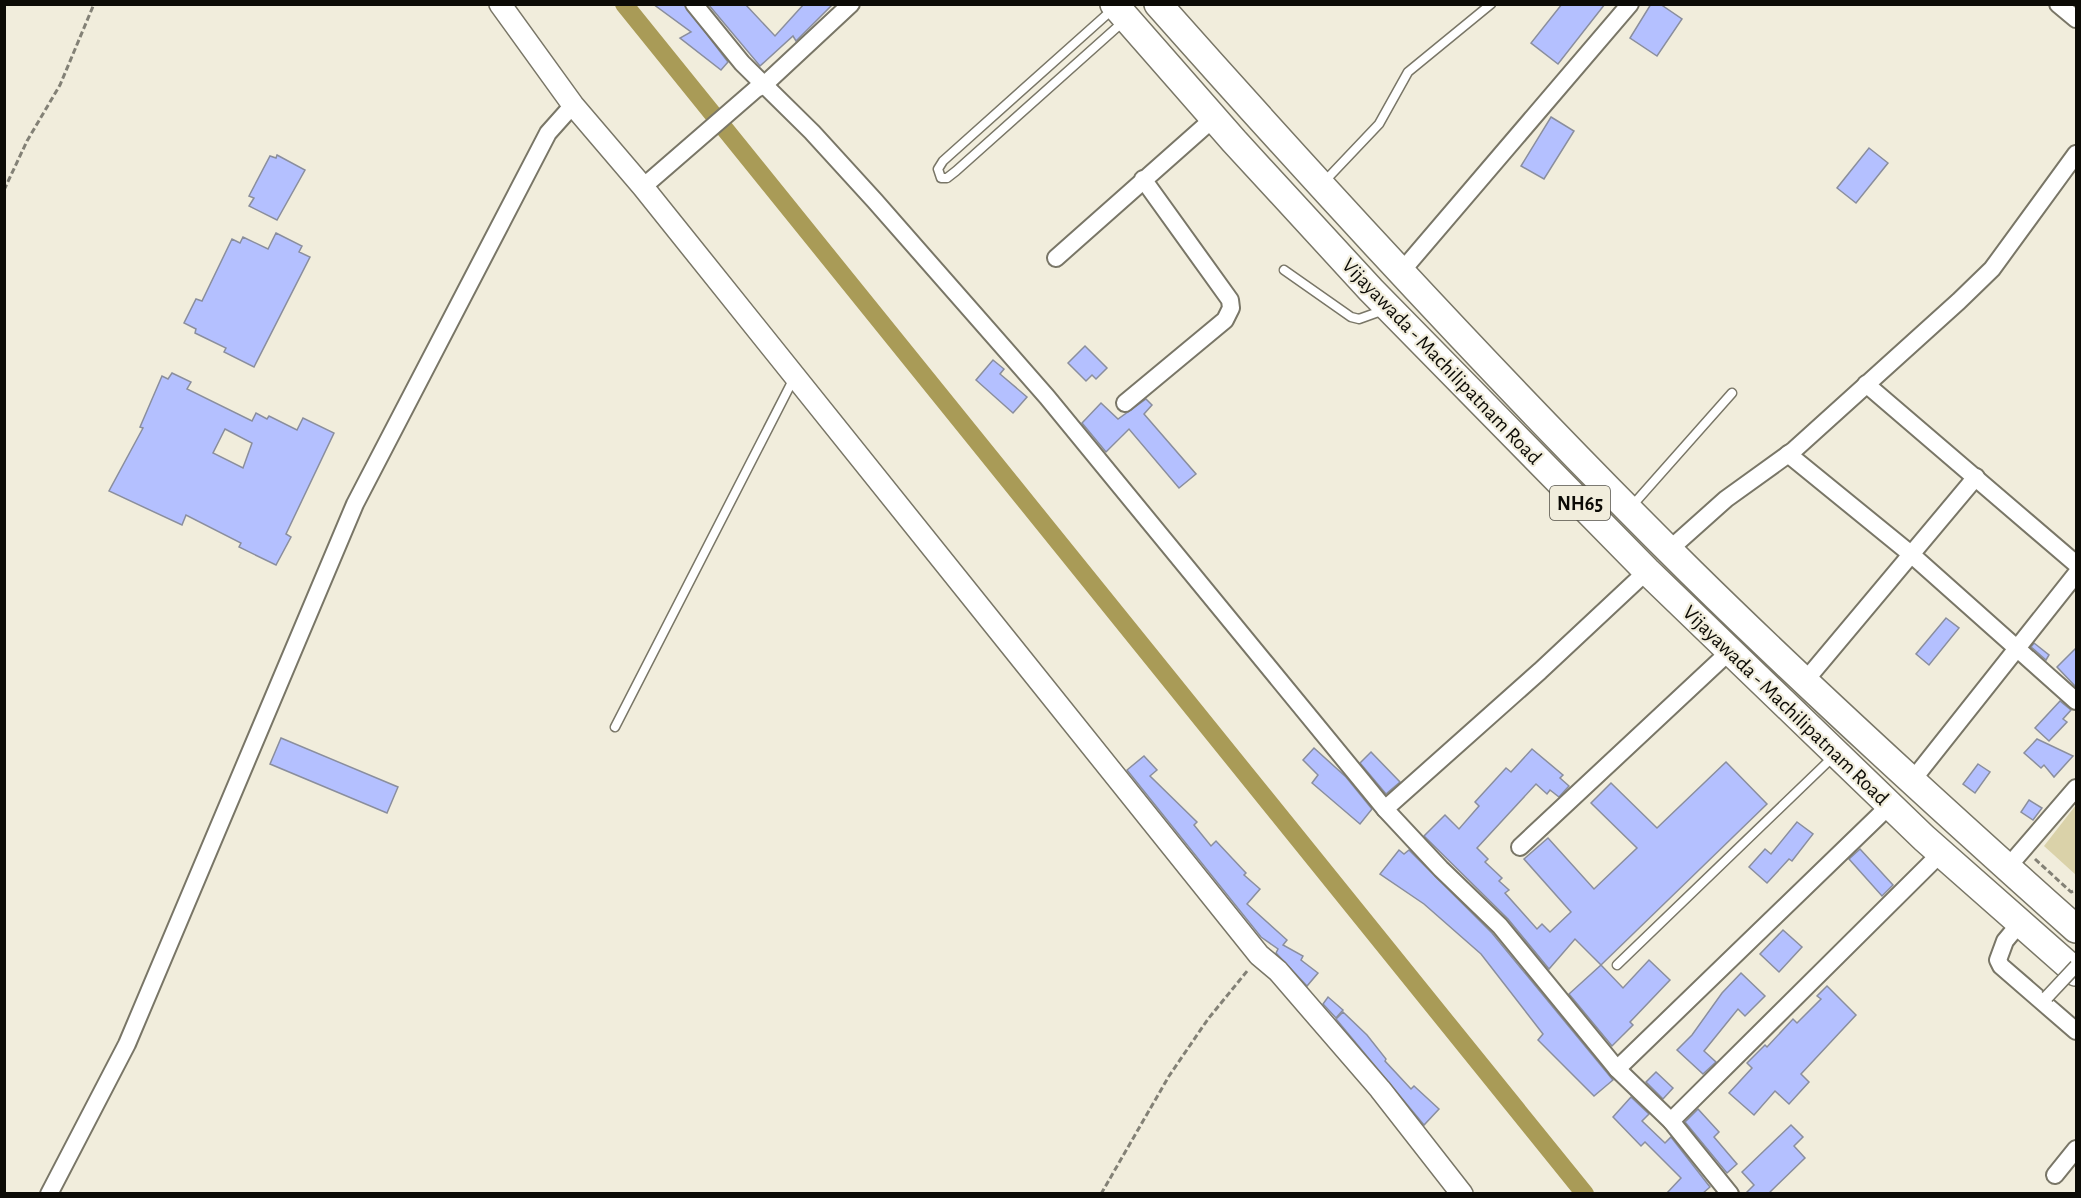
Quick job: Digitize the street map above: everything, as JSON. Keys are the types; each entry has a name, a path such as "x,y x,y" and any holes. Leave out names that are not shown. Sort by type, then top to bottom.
{"highway":[{"name":"Vijayawada - Machilipatnam Road","path":"1158,4 1320,186 1629,509 1911,782 2015,859 2076,929"},
{"name":"Vijayawada - Machilipatnam Road","path":"1119,10 1214,118 1389,308 1647,571 1941,853 2076,972"}],"street":[{"path":"500,4 573,105 643,187 1259,956 1278,971 1380,1089 1462,1194"},
{"path":"694,4 760,87 812,132 1047,397 1386,809 1441,869 1500,926 1617,1069 1671,1120 1730,1194"},
{"path":"643,187 760,87 851,4"},
{"path":"1401,272 1630,4"},
{"path":"2058,4 2076,19"},
{"path":"49,1194 127,1044 355,504 548,133 573,105"},
{"path":"1056,258 1214,118"},
{"path":"1670,549 1726,499 1788,454 1992,269 2076,154"},
{"path":"1125,403 1225,320 1231,308 1230,300 1143,179"},
{"path":"1866,384 2076,564"},
{"path":"1788,454 1912,555 2076,701"},
{"path":"1805,681 1976,477"},
{"path":"1386,809 1647,571"},
{"path":"1911,782 2076,574"},
{"path":"1520,847 1730,651"},
{"path":"2015,859 2076,788"},
{"path":"1617,1069 1890,805"},
{"path":"1671,1120 1941,853"},
{"path":"2020,923 1998,953 2001,966 2076,1030"},
{"path":"2047,997 2076,966"},
{"path":"2055,1175 2076,1149"}],"lane":[{"path":"1320,186 1375,130 1408,72 1491,4"},
{"path":"1119,10 956,171 947,178 940,178 938,169 943,161 1119,10"},
{"path":"1284,270 1351,317 1359,319 1389,308"},
{"path":"615,727 794,377"},
{"path":"1629,509 1732,393"},
{"path":"1617,965 1836,754"}],"path":[{"path":"4,190 27,141 60,85 94,4"},
{"path":"2015,859 2071,892 2076,890"},
{"path":"1101,1194 1169,1076 1208,1019 1259,956"}],"shaded area":[{"path":"2076,805 2076,875 2044,846"}],"building":[{"path":"653,4 684,4 728,62 721,70 680,38 691,32"},
{"path":"708,4 745,4 775,36 804,4 833,4 796,41 793,36 760,66"},
{"path":"1562,4 1605,4 1558,64 1531,43"},
{"path":"1651,4 1660,4 1682,19 1657,56 1630,38"},
{"path":"1551,117 1574,131 1544,179 1521,166"},
{"path":"1869,148 1888,163 1856,203 1837,188"},
{"path":"277,155 305,170 277,220 249,206 254,198 249,196 270,156 276,158"},
{"path":"276,233 302,246 299,252 310,257 254,367 224,352 226,348 195,333 196,329 184,323 196,299 202,301 232,239 240,243 243,237 268,249"},
{"path":"1085,346 1107,368 1096,379 1092,375 1086,381 1068,363"},
{"path":"993,360 1004,369 1000,374 1027,397 1013,413 976,380"},
{"path":"172,373 191,382 187,389 252,421 256,413 267,419 269,416 297,430 303,418 334,433 286,534 291,537 276,565 239,547 241,543 186,515 182,525 109,491 143,428 140,427 162,376 168,379","holes":["225,429 252,443 243,468 213,453"]},
{"path":"1146,399 1152,405 1144,414 1196,474 1179,488 1129,429 1106,452 1082,423 1101,403 1118,419"},
{"path":"1946,618 1959,628 1929,665 1916,654"},
{"path":"2034,643 2049,655 2046,660 2031,647"},
{"path":"2076,648 2076,687 2057,667"},
{"path":"2060,701 2071,710 2063,719 2067,722 2049,741 2035,728"},
{"path":"281,738 398,787 387,813 270,764"},
{"path":"2037,739 2073,756 2054,777 2044,765 2041,768 2024,753"},
{"path":"1314,748 1346,777 1372,809 1360,824 1312,783 1318,775 1303,760"},
{"path":"1532,749 1563,775 1560,778 1569,786 1559,797 1550,790 1547,794 1536,784 1477,848 1488,859 1485,862 1502,878 1499,881 1509,890 1505,893 1537,929 1542,924 1550,932 1571,912 1524,859 1548,838 1594,889 1637,848 1591,803 1611,783 1657,828 1726,762 1767,804 1601,965 1575,939 1549,969 1508,919 1424,836 1445,815 1459,829 1479,806 1475,802 1506,768 1511,772"},
{"path":"1371,752 1400,782 1386,794 1360,763"},
{"path":"1144,756 1157,770 1150,776 1197,822 1194,825 1211,846 1216,841 1246,873 1244,875 1260,889 1247,904 1287,940 1283,945 1303,956 1301,960 1318,973 1307,986 1276,953 1278,949 1261,937 1127,770"},
{"path":"1978,764 1990,772 1975,793 1963,784"},
{"path":"2029,800 2042,808 2033,820 2021,812"},
{"path":"1797,822 1813,834 1792,861 1789,859 1767,883 1749,867 1765,849 1771,854"},
{"path":"1860,849 1893,885 1882,896 1849,859"},
{"path":"1399,850 1404,854 1409,850 1492,933 1613,1080 1594,1096 1538,1040 1543,1034 1481,954 1424,904 1380,874"},
{"path":"1783,930 1802,947 1779,972 1760,954"},
{"path":"1649,960 1670,980 1630,1022 1633,1025 1612,1046 1569,994 1601,965 1623,988"},
{"path":"1741,973 1765,996 1745,1016 1738,1009 1704,1051 1716,1062 1703,1074 1677,1050 1692,1035 1722,993"},
{"path":"1827,986 1856,1015 1801,1074 1809,1082 1789,1104 1775,1091 1754,1115 1729,1093 1752,1068 1747,1063 1765,1045 1767,1047 1793,1019 1797,1023 1821,999 1817,996"},
{"path":"1328,997 1343,1010 1336,1018 1323,1004"},
{"path":"1343,1012 1367,1035 1386,1059 1385,1061 1411,1089 1414,1086 1439,1109 1424,1125 1336,1019"},
{"path":"1656,1072 1673,1088 1663,1099 1646,1082"},
{"path":"1631,1097 1649,1114 1642,1121 1665,1143 1671,1137 1710,1187 1702,1194 1666,1194 1681,1178 1645,1142 1641,1146 1613,1117"},
{"path":"1698,1109 1719,1132 1714,1137 1737,1164 1727,1173 1685,1122"},
{"path":"1791,1125 1803,1137 1794,1146 1805,1158 1768,1194 1745,1194 1754,1185 1742,1172"}],"waterway":[{"path":"624,4 1585,1194"}]}
